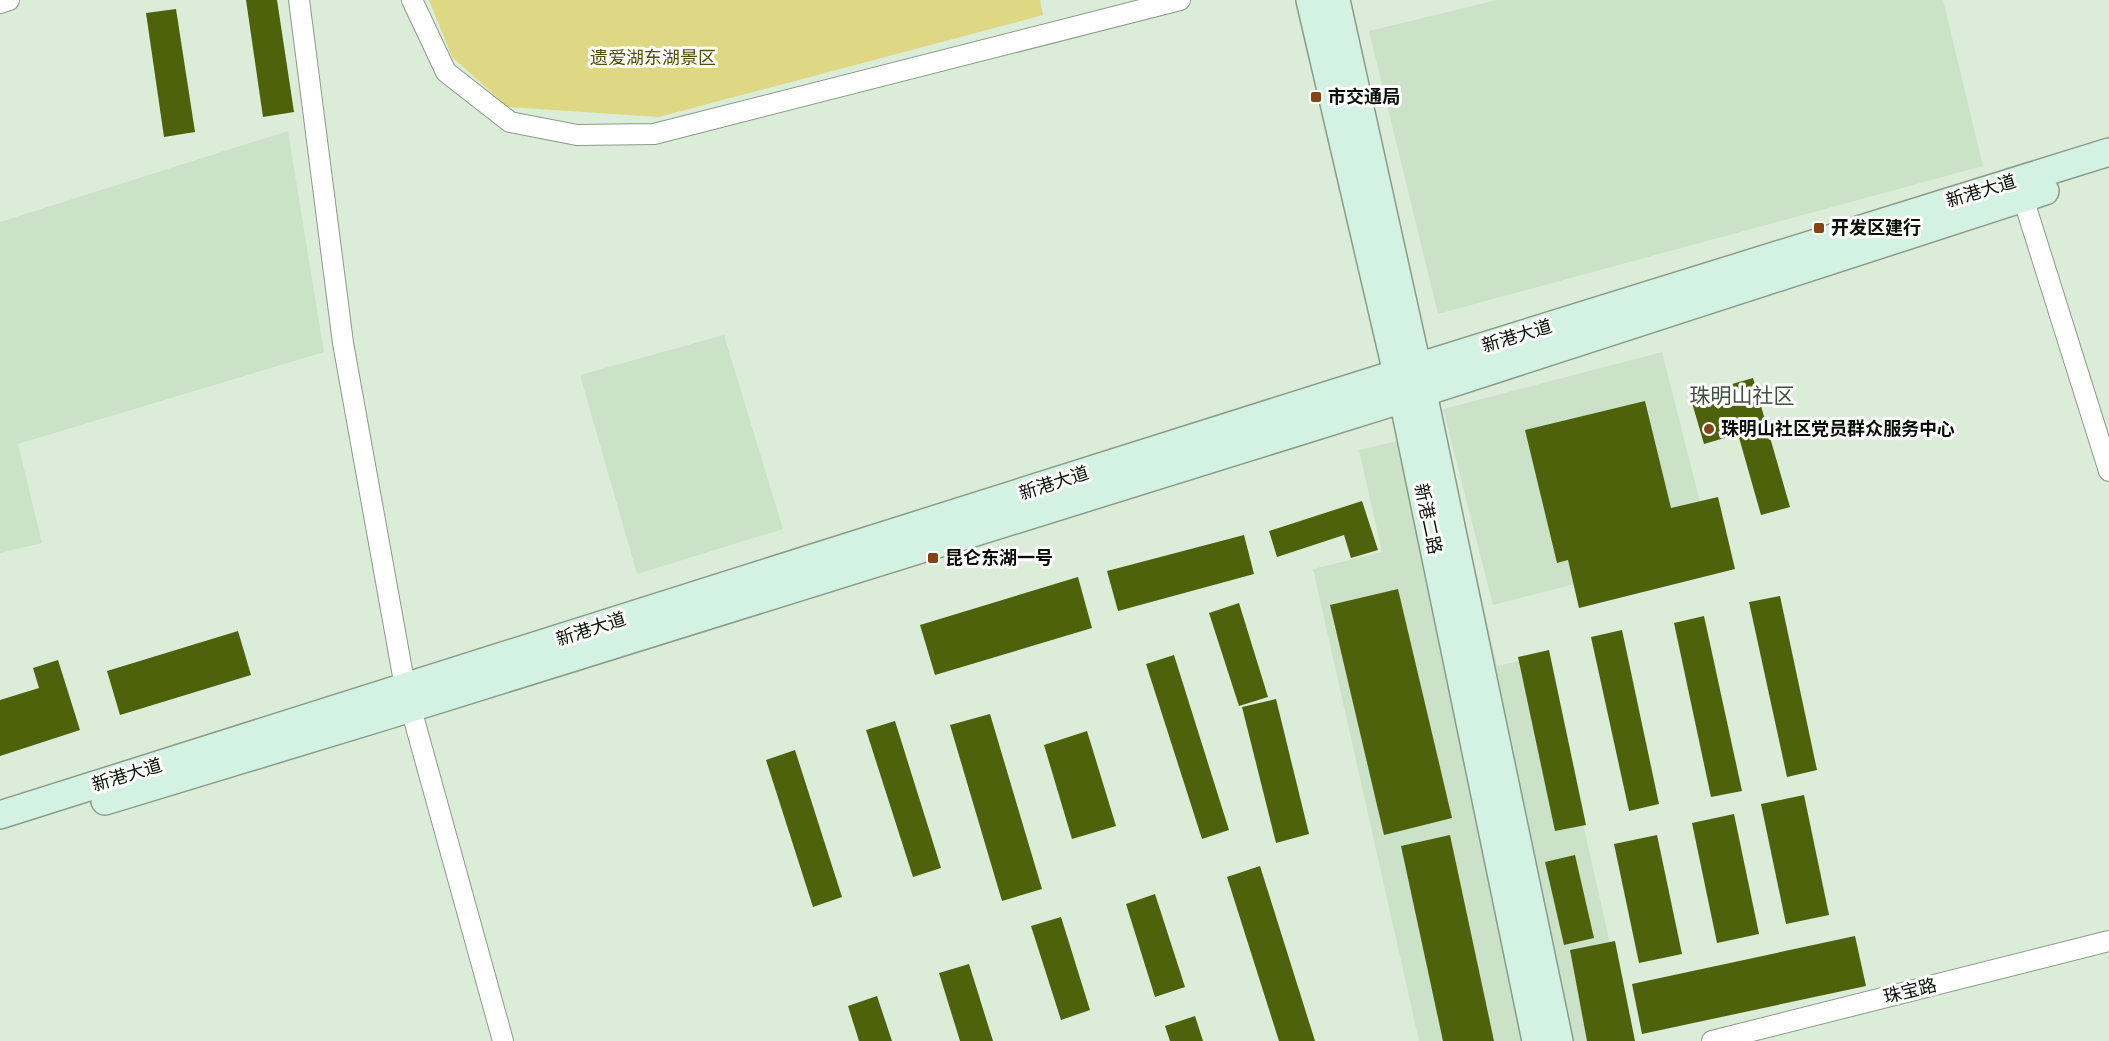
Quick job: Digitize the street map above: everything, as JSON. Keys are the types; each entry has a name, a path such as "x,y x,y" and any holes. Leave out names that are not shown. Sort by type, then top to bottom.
{"main road":[{"name":"新港二路","path":"1310,0 1410,384 1559,1041"},
{"name":"新港二路","path":"1336,0 1536,1041"},
{"name":"新港大道","path":"0,833 408,698 1410,384 2020,188 2109,152"},
{"name":"新港大道","path":"2020,188 2109,172"},
{"name":"新港大道","path":"0,815 408,698"}],"street":[{"path":"0,3 9,0"},
{"path":"299,0 343,343 408,698 503,1041"},
{"path":"412,0 446,72 510,122 578,135 654,134 1180,0"},
{"path":"2020,188 2109,471"},
{"name":"珠宝路","path":"1712,1041 2109,941"}],"shaded area":[{"path":"1497,0 1943,0 1983,166 1438,314 1369,31"},
{"path":"288,131 324,352 18,444 42,543 0,553 0,222"},
{"path":"724,335 783,529 637,574 580,375"},
{"path":"1662,352 1712,549 1493,605 1443,409"},
{"path":"1444,430 1497,666 1545,655 1632,1041 1419,1041 1313,569 1382,552 1359,450"}],"green space":[{"name":"遗爱湖东湖景区","path":"429,0 1040,0 1043,15 659,117 508,107 452,57"}],"building":[{"path":"246,0 277,0 294,112 263,117"},
{"path":"176,9 195,132 164,137 146,13"},
{"path":"1753,378 1790,507 1761,515 1738,434 1704,444 1690,396"},
{"path":"1645,401 1671,508 1718,497 1735,569 1579,608 1568,560 1557,563 1525,430"},
{"path":"1362,501 1378,550 1351,558 1344,535 1277,557 1269,531"},
{"path":"1244,535 1254,574 1118,611 1107,571"},
{"path":"1078,577 1092,628 935,675 920,625"},
{"path":"1398,589 1452,818 1384,835 1330,605"},
{"path":"1780,596 1817,770 1787,777 1749,602"},
{"path":"1239,603 1268,697 1239,706 1209,613"},
{"path":"1704,616 1742,791 1711,797 1674,623"},
{"path":"1622,630 1659,804 1629,811 1591,637"},
{"path":"238,631 251,675 120,715 107,671"},
{"path":"1549,650 1586,825 1555,831 1518,657"},
{"path":"1174,655 1229,830 1202,839 1146,664"},
{"path":"58,660 80,730 0,756 0,700 39,688 33,668"},
{"path":"1276,699 1309,834 1276,843 1242,707"},
{"path":"990,714 1042,889 1002,901 950,725"},
{"path":"895,721 941,868 913,877 866,730"},
{"path":"1087,731 1116,826 1072,839 1044,745"},
{"path":"795,750 842,897 813,907 766,760"},
{"path":"1804,795 1829,915 1786,924 1761,804"},
{"path":"1734,814 1759,934 1717,943 1692,823"},
{"path":"1450,835 1494,1041 1443,1041 1401,846"},
{"path":"1657,835 1682,954 1639,963 1614,844"},
{"path":"1575,855 1594,938 1564,945 1545,862"},
{"path":"1260,866 1315,1041 1279,1041 1227,877"},
{"path":"1155,894 1185,987 1155,997 1126,904"},
{"path":"1061,917 1090,1010 1061,1020 1031,926"},
{"path":"1855,936 1866,986 1642,1034 1632,984"},
{"path":"1615,941 1635,1041 1587,1041 1570,950"},
{"path":"969,964 993,1041 960,1041 939,973"},
{"path":"877,996 892,1041 859,1041 848,1006"},
{"path":"1195,1016 1203,1041 1170,1041 1165,1026"}],"place":[{"name":"市交通局","path":"1316,97"},
{"name":"开发区建行","path":"1819,228"},
{"name":"珠明山社区党员群众服务中心","path":"1709,429"},
{"name":"昆仑东湖一号","path":"933,558"}],"district":[{"name":"珠明山社区","path":"1742,396"}]}
